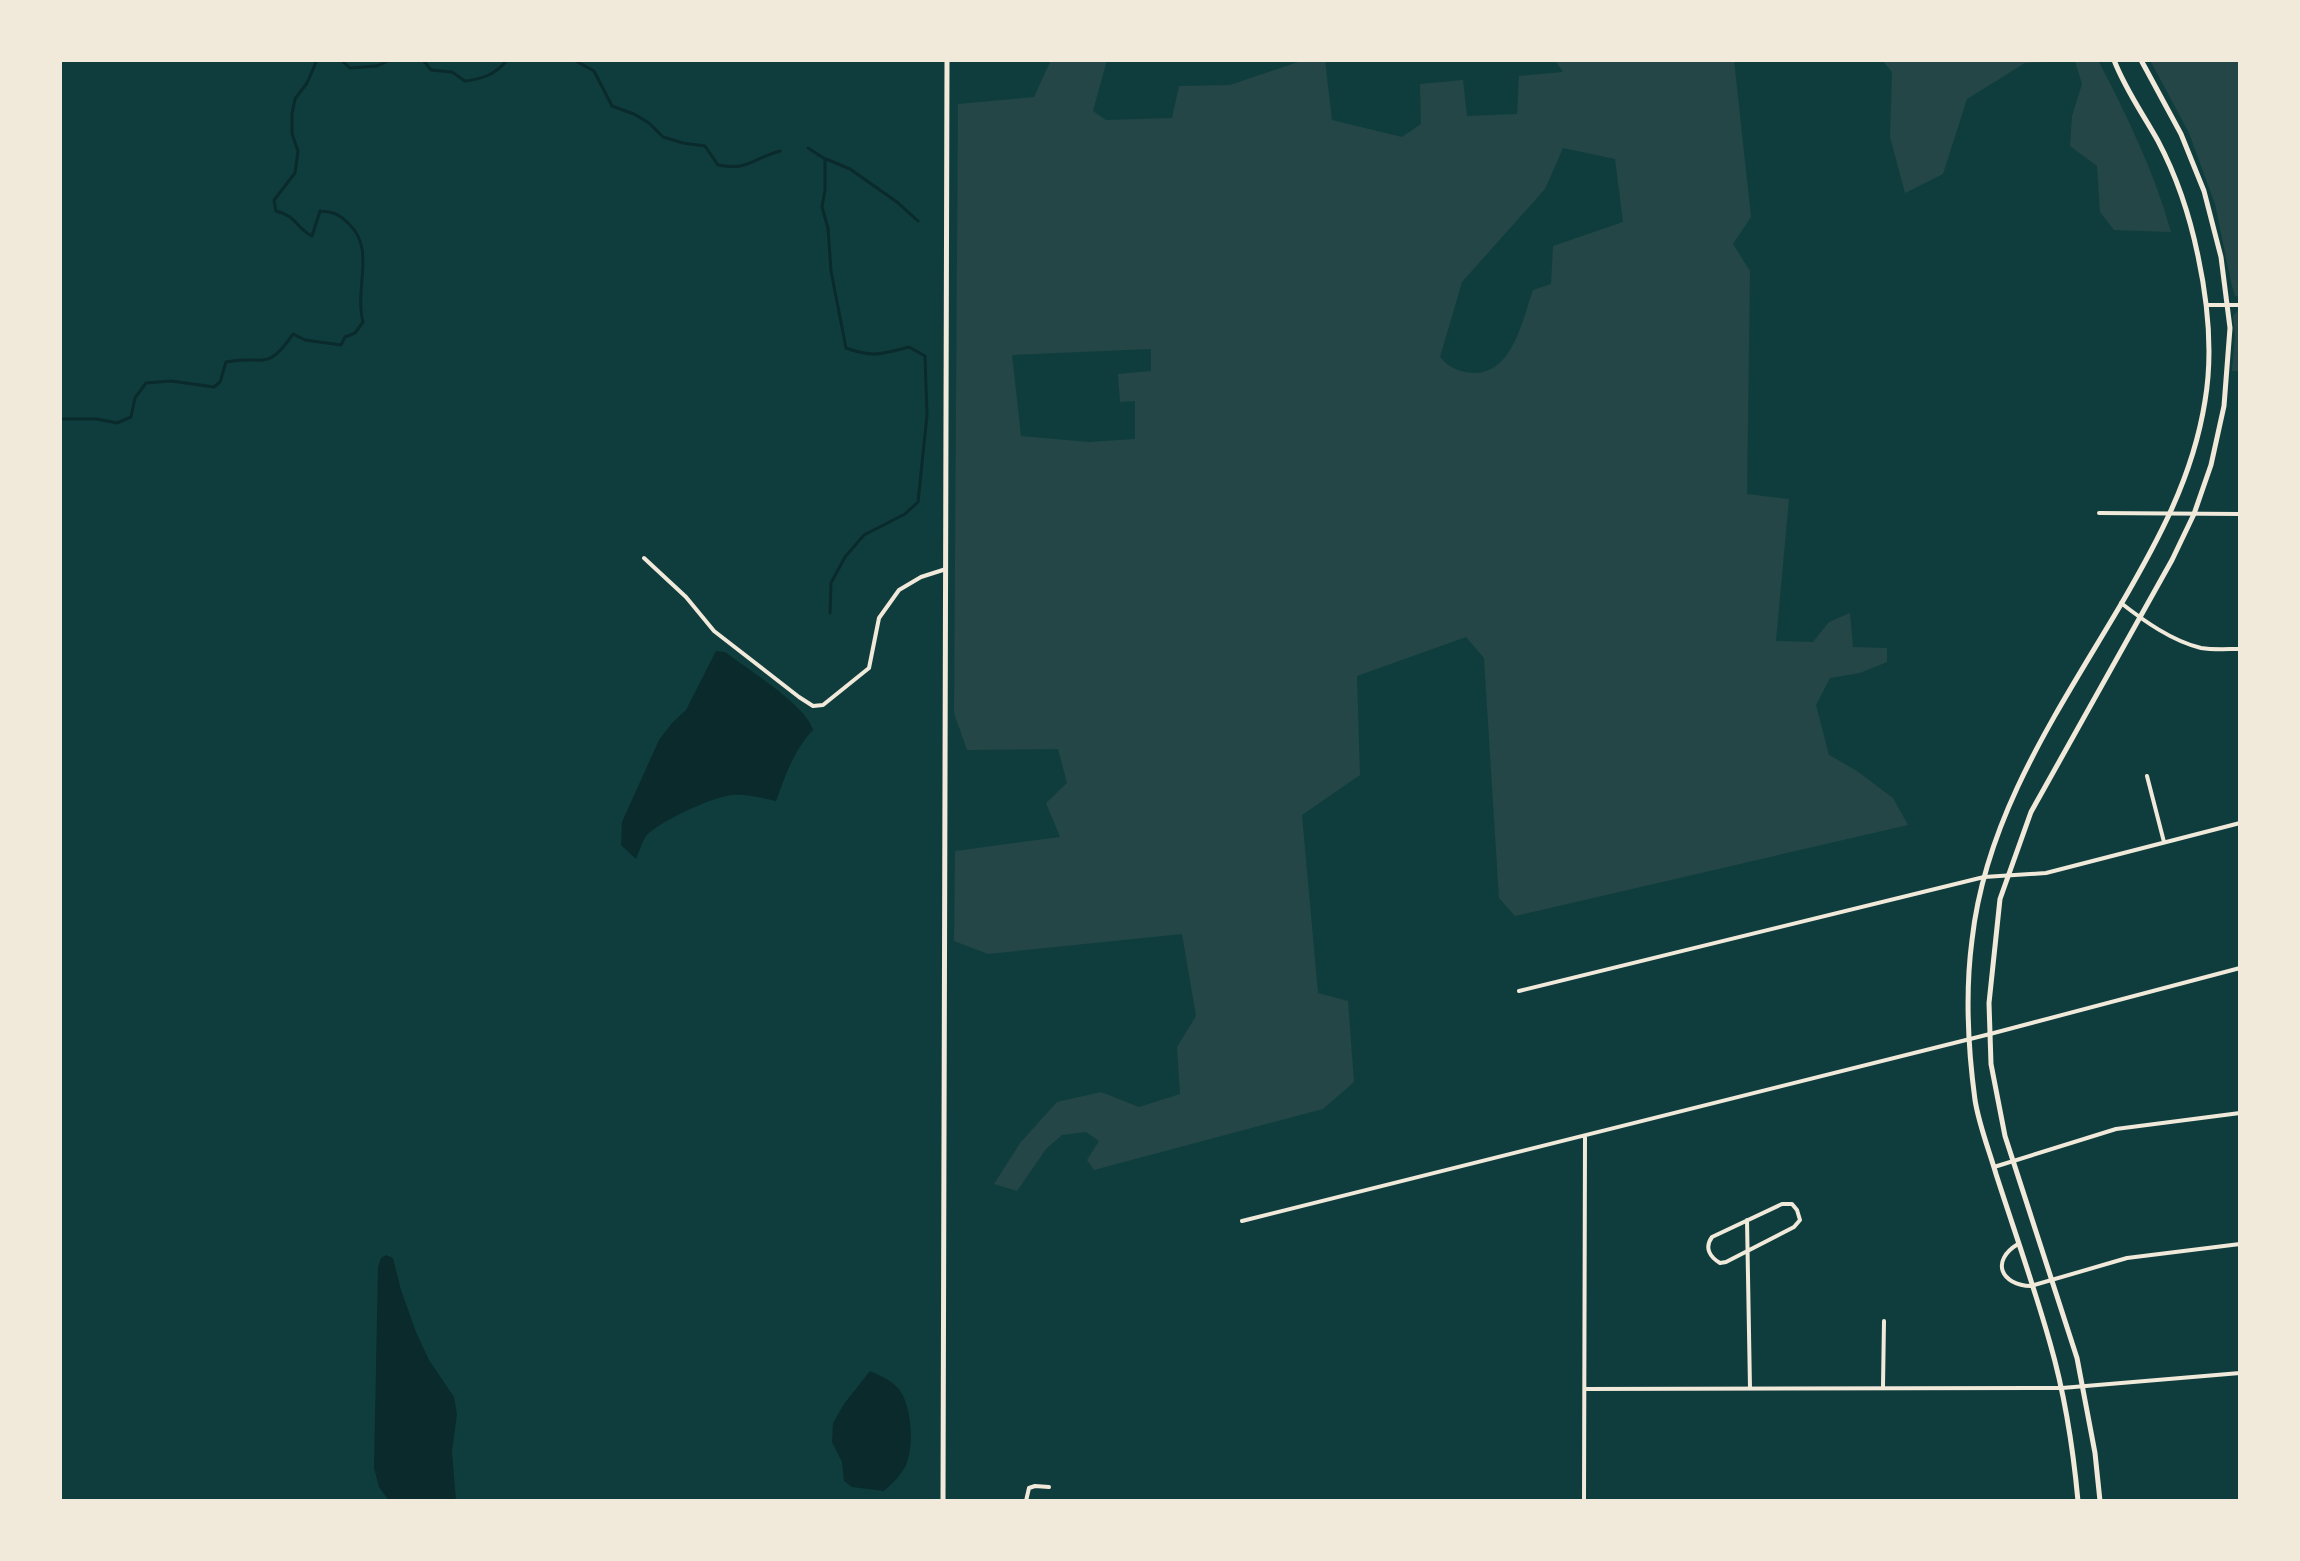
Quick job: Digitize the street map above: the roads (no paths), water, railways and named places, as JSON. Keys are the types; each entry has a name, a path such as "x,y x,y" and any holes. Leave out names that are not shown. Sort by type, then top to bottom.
{"street":[{"path":"943,1501 947,60"},
{"path":"2078,1501 2074,1454 2062,1388 1976,1104 1967,1014 1972,938 1984,877 2000,823 2061,704 2171,514 2191,458 2205,401 2206,305 2198,257 2182,195 2159,143 2114,60"},
{"path":"2100,1501 2095,1453 2077,1358 2005,1136 1995,1090 1989,1003 2000,899 2031,812 2172,560 2194,514 2211,465 2224,406 2229,354 2228,305 2221,257 2204,191 2181,134 2141,60"},
{"path":"2206,305 2240,305"},
{"path":"2099,513 2240,514"},
{"path":"644,558 686,597 714,631 813,706 823,705 869,668 879,618 899,590 921,577 946,569"},
{"path":"2121,603 2139,617 2202,648 2240,649"},
{"path":"2147,776 2164,842"},
{"path":"1519,991 1984,877 2046,873 2240,823"},
{"path":"1242,1221 1990,1034 2240,968"},
{"path":"1994,1167 2116,1129 2240,1113"},
{"path":"1584,1501 1585,1136"},
{"path":"1782,1204 1792,1204 1800,1220 1794,1227 1748,1250 1720,1263 1708,1251 1712,1237 1782,1204"},
{"path":"1747,1220 1750,1388"},
{"path":"2018,1244 2002,1261 2002,1271 2008,1281 2021,1286 2031,1286 2127,1258 2240,1244"},
{"path":"1882,1387 1884,1321"},
{"path":"1585,1389 2062,1388 2240,1373"},
{"path":"1026,1501 1029,1488 1049,1487"}],"waterway":[{"path":"60,419 97,419 117,423 131,417 135,398 146,383 171,381 214,387 220,382 226,362 270,358 293,334 305,340 341,345 345,337 355,333 363,322 363,257 357,234 339,216 320,211 312,236 289,216 276,211 274,200 295,173 298,151 292,134 292,114 295,99 307,83 317,60"},
{"path":"341,60 350,68 377,66 390,60"},
{"path":"423,60 431,70 452,72 465,81 489,75 507,60"},
{"path":"574,60 594,71 612,106 649,123 663,137 705,146 718,165 744,165 780,151"},
{"path":"808,148 825,159 822,207 846,348 878,354 909,347 925,356 927,415 918,502 905,514 864,535 845,557 831,583 830,613"},
{"path":"826,159 850,169 918,221"}]}
